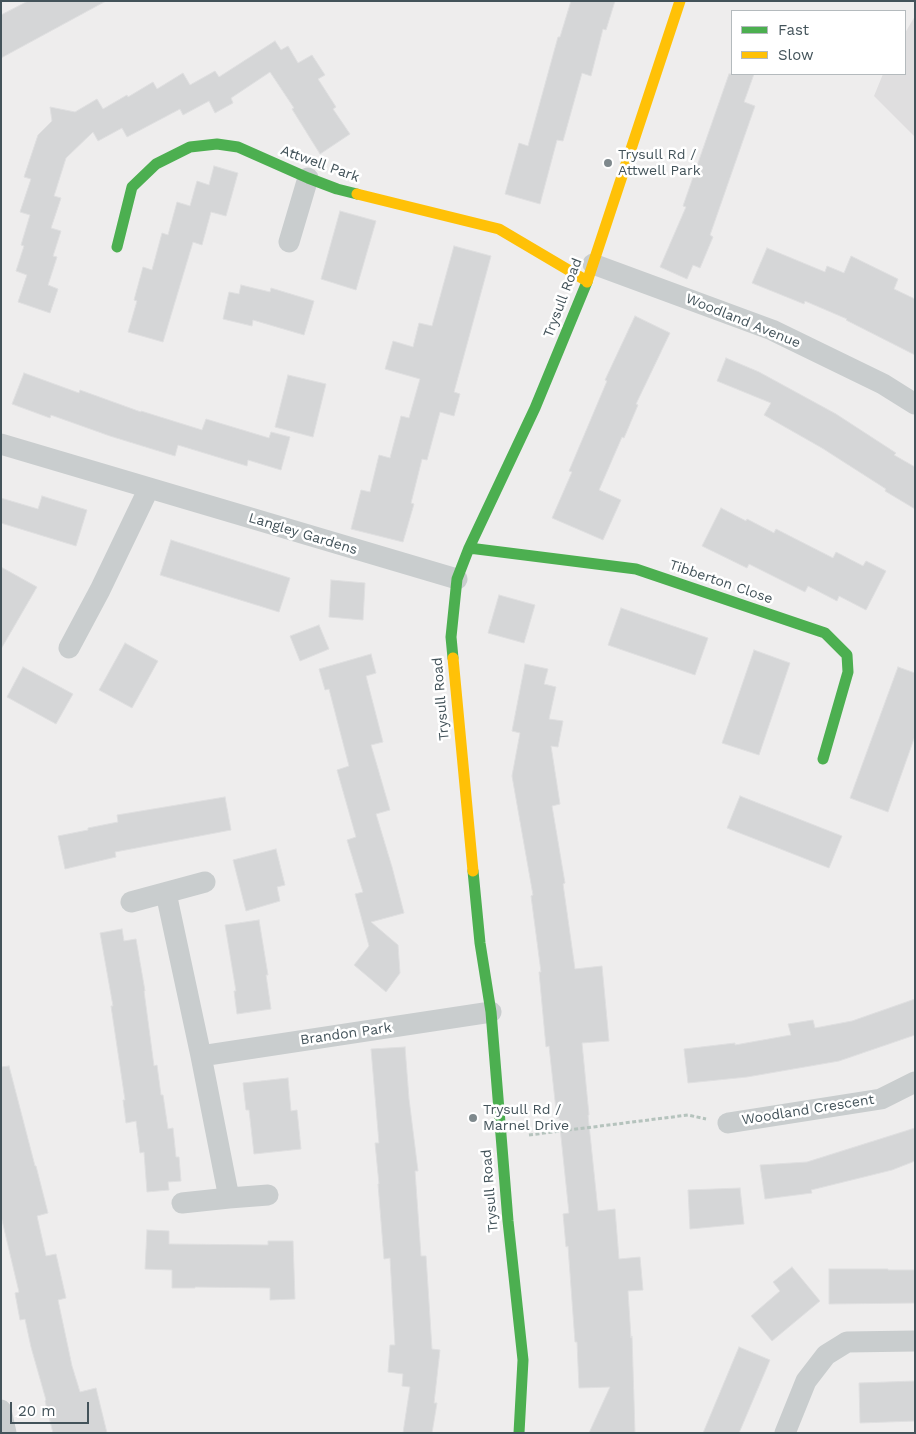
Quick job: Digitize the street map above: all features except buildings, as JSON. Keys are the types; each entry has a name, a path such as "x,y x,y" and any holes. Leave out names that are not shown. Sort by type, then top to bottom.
{"street":[{"name":"Trysull Road","path":"519,1433 523,1360 508,1221 491,1012 480,943 451,637 457,579 469,548 535,408 590,273 680,1"},
{"name":"Attwell Park","path":"117,247 132,187 156,164 190,146 217,144 238,147 337,189 499,229 590,273"},
{"path":"289,242 308,178"},
{"name":"Woodland Avenue","path":"590,273 772,330 883,384 915,404"},
{"name":"Langley Gardens","path":"1,444 457,579"},
{"path":"69,648 100,590 149,488"},
{"name":"Tibberton Close","path":"469,548 636,568 825,633 847,655 848,672 824,759"},
{"path":"131,902 205,882"},
{"path":"166,893 229,1198"},
{"name":"Brandon Park","path":"201,1056 491,1012"},
{"name":"Woodland Crescent","path":"728,1123 881,1099 915,1082"},
{"path":"182,1203 268,1195"},
{"path":"785,1433 806,1381 826,1355 847,1342 915,1341"},
{"path":"1,1410 6,1433"}],"path":[{"path":"501,1139 688,1115 728,1123"}],"shaded area":[{"path":"915,16 915,137 874,96 883,75 906,75 906,31"}],"traffic: fast":[{"path":"117,247 132,187 156,164 190,147 217,144 238,147 308,178 357,194"},
{"path":"453,658 451,637 457,579 469,548 535,408 587,282"},
{"path":"469,548 636,569 825,633 847,655 848,672 823,759"},
{"path":"473,871 480,943 491,1012 508,1221 523,1360 519,1433"}],"traffic: slow":[{"path":"587,282 680,1"},
{"path":"357,194 499,229 587,281"},
{"path":"453,658 473,871"}],"place":[{"name":"Trysull Rd / Attwell Park","path":"608,163"},
{"name":"Trysull Rd / Marnel Drive","path":"473,1118"}]}
